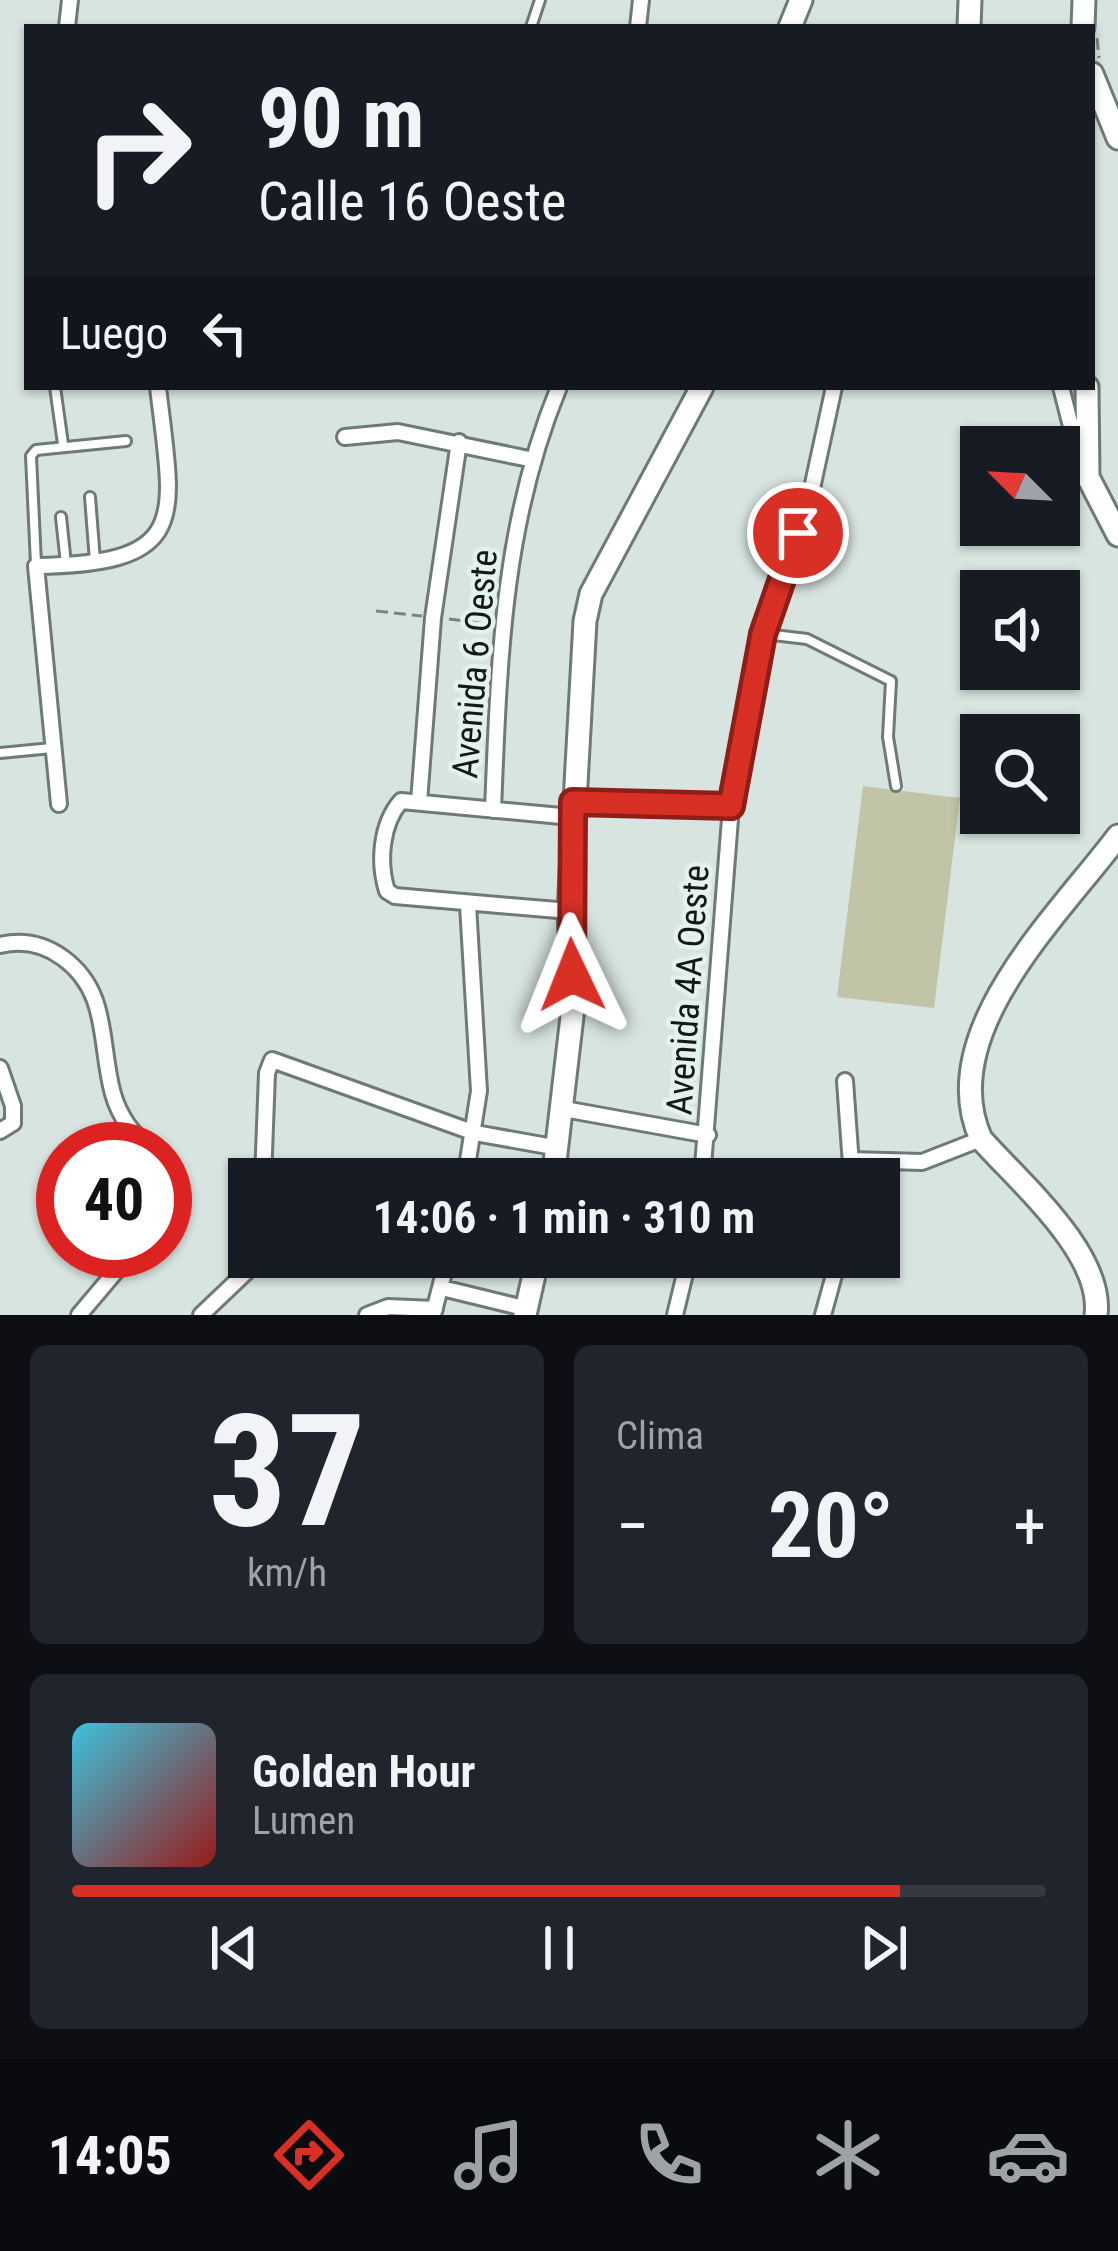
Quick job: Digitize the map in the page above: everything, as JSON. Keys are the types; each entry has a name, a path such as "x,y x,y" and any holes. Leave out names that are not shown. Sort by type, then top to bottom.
{"street":[{"path":"1097,72 1118,138"},
{"path":"59,804 36,566 119,560 143,548 161,526 171,496 158,390"},
{"name":"Avenida 6 Oeste","path":"493,810 500,625 529,459 558,390"},
{"path":"557,1158 573,1008 569,911 573,810 591,594 700,390"},
{"name":"Avenida 4A Oeste","path":"705,1158 731,806 763,634 811,493 833,390"},
{"path":"1061,390 1075,442 1086,449"},
{"path":"1087,390 1086,449 1092,489 1118,535"},
{"path":"345,437 374,431 459,442 529,459"},
{"path":"419,802 434,618 459,442"},
{"path":"569,911 468,905 387,891 382,876 387,817 401,801 493,810 731,806"},
{"path":"1096,1315 1095,1285 1079,1251 981,1139 971,1117 967,1079 994,1002 1118,836"},
{"path":"468,905 478,1062 470,1158"},
{"path":"0,945 49,949 84,974 98,1000 113,1096 124,1122"},
{"path":"265,1158 272,1060 475,1133 559,1148"},
{"path":"0,1069 14,1106 6,1127"},
{"path":"844,1081 851,1158"},
{"path":"564,1109 708,1135"},
{"path":"900,1161 922,1162 957,1153 981,1139"},
{"path":"79,1315 110,1278"},
{"path":"201,1315 240,1278"},
{"path":"367,1315 414,1305 434,1312 444,1278"},
{"path":"442,1288 534,1313 536,1278"},
{"path":"675,1315 684,1278"},
{"path":"824,1315 834,1278"}],"lane":[{"path":"55,390 63,444"},
{"path":"36,566 31,457 36,450 126,441"},
{"path":"90,496 95,563"},
{"path":"61,517 66,566"},
{"path":"763,634 807,639 891,680 888,737 896,786"},
{"path":"0,753 53,748"}],"green space":[{"path":"863,786 960,798 934,1008 837,997"}],"route":[{"path":"572,975 573,802 731,806 763,634 798,533"}]}
